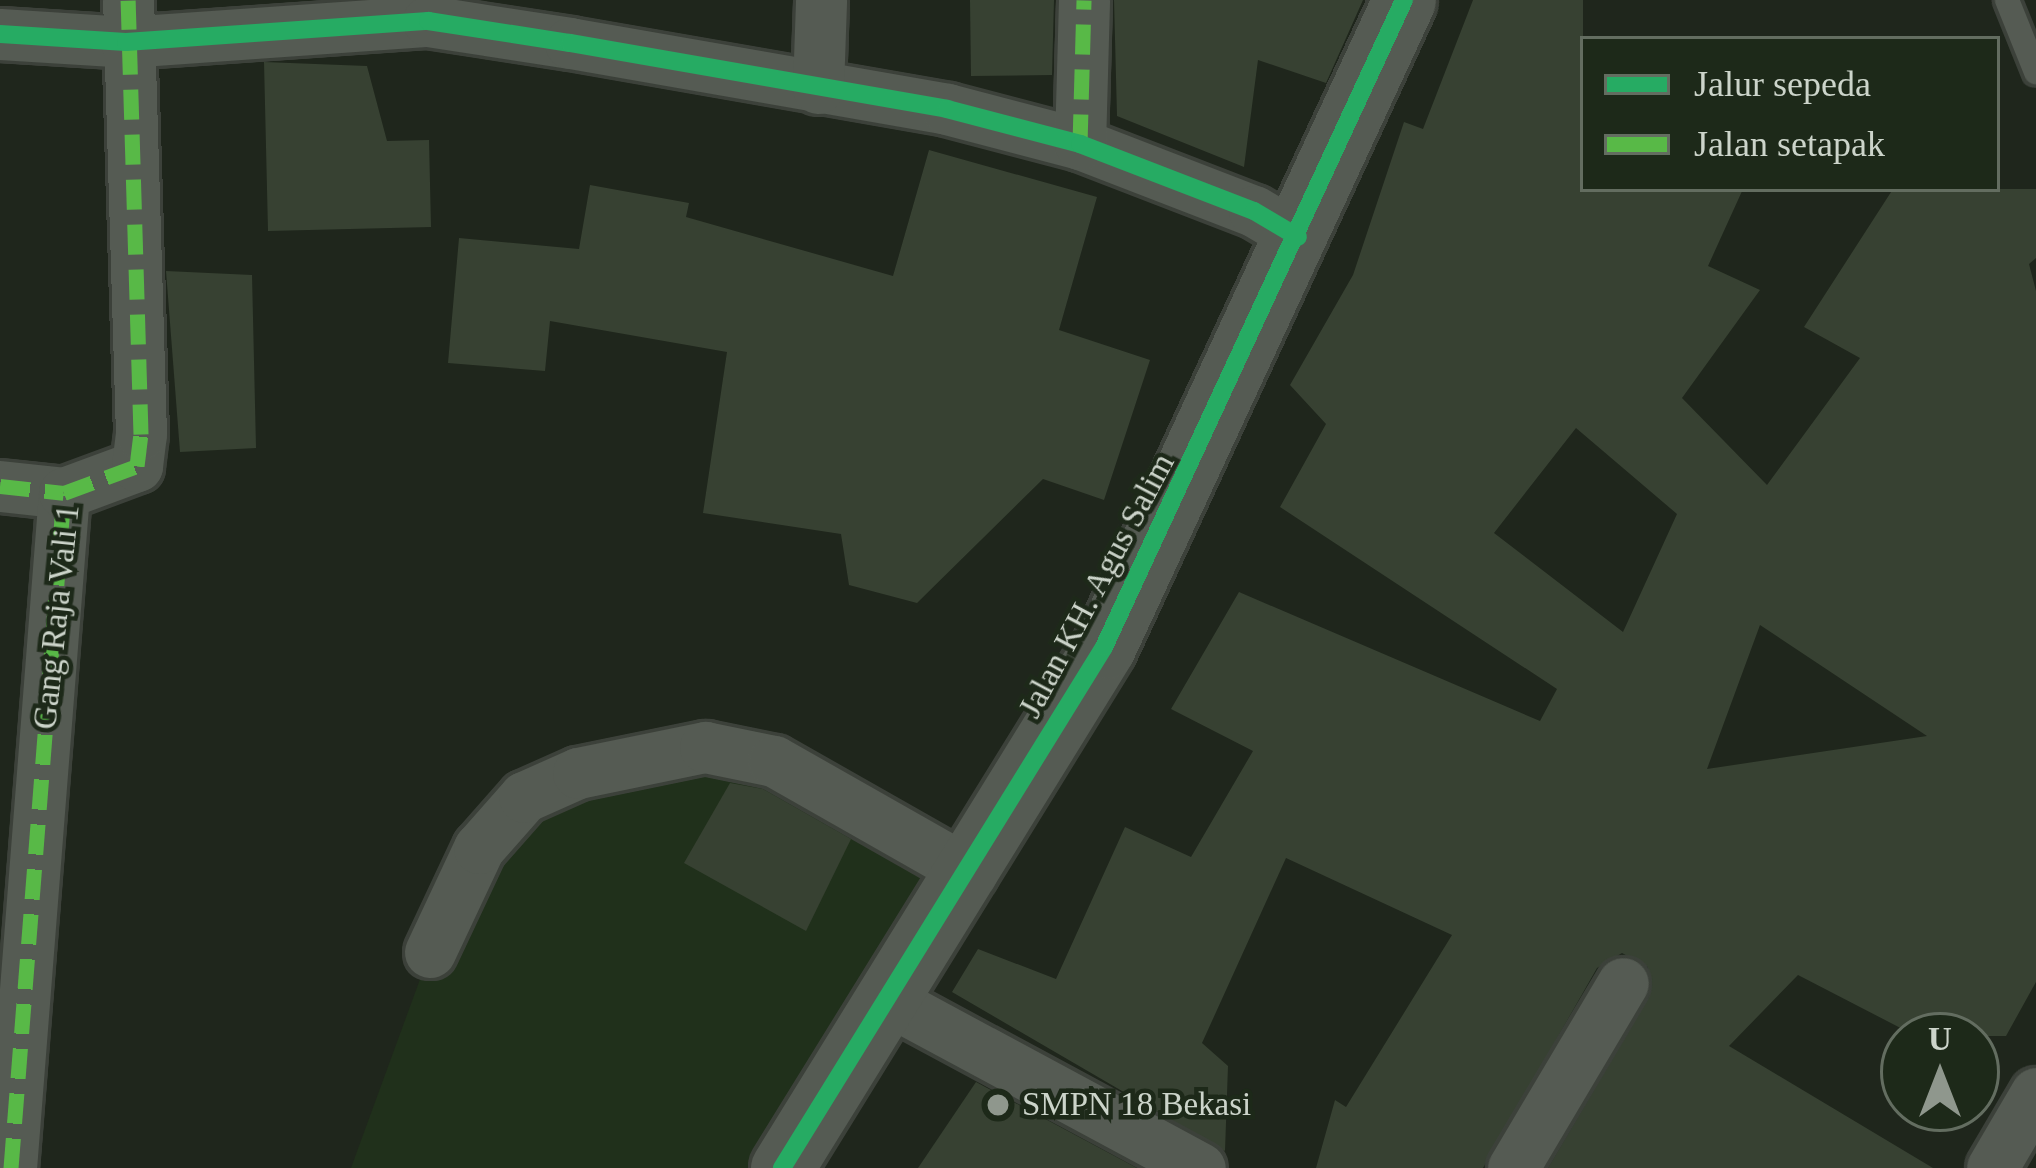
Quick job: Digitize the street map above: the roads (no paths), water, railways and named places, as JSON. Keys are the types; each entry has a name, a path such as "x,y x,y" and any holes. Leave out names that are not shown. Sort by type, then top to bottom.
{"street":[{"path":"818,88 821,0"},
{"path":"1080,144 1084,0"},
{"name":"Jalan KH. Agus Salim","path":"782,1168 971,873 1104,647 1404,0"},
{"path":"0,34 127,21 428,11 947,109 1080,144 1254,212 1298,237"},
{"name":"Gang Raja Vali 1","path":"11,1168 64,493 137,466 136,179 127,21"},
{"path":"0,486 64,493"},
{"path":"430,952 479,848 524,797 578,773 705,747 774,760 971,873"},
{"path":"1514,1168 1622,983"},
{"path":"888,1000 1200,1168"},
{"path":"1992,1168 2036,1093"}],"lane":[{"path":"2008,0 2036,72"}],"place":[{"name":"SMPN 18 Bekasi","path":"998,1105"}]}
